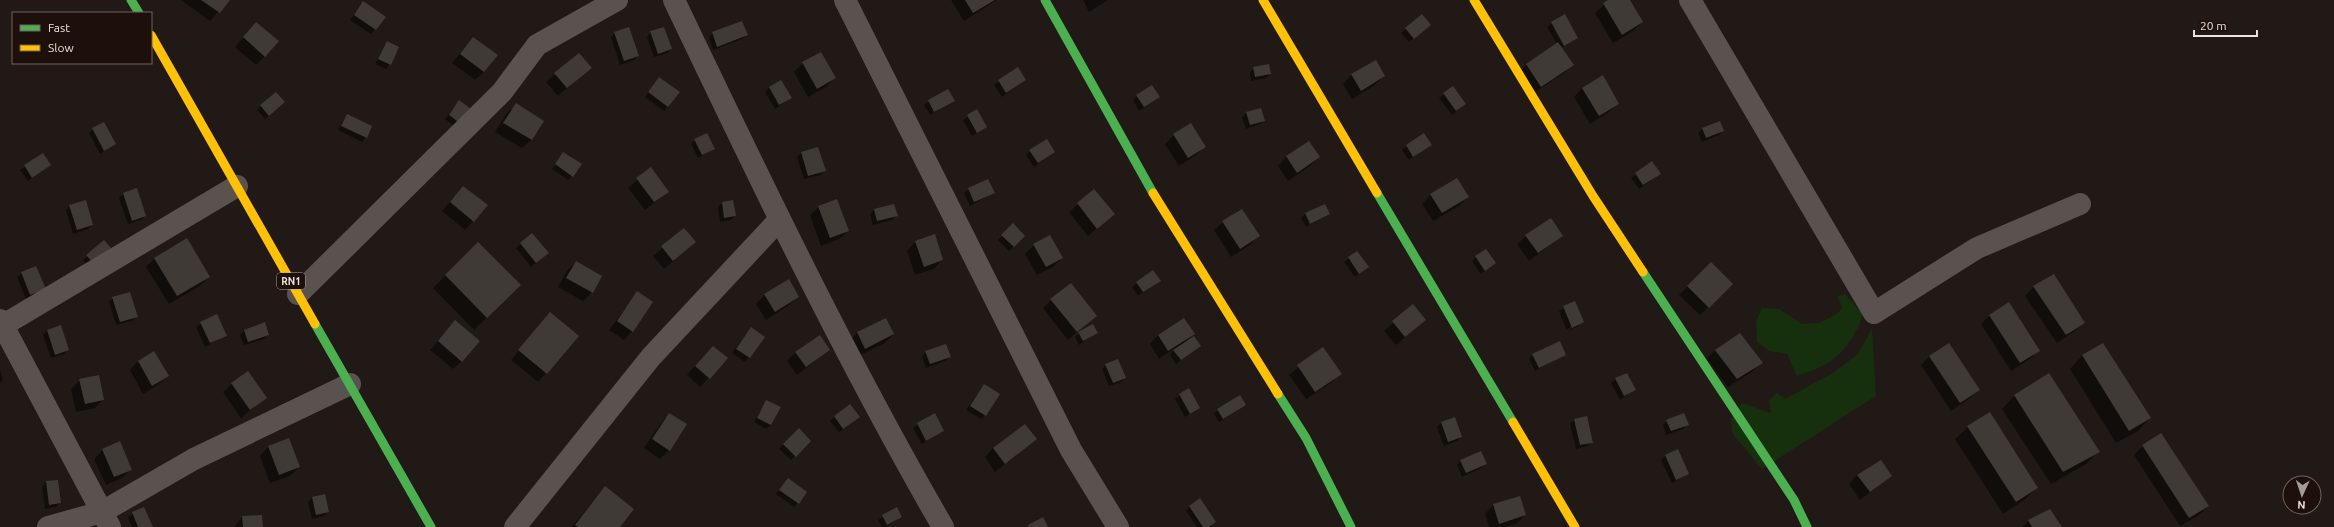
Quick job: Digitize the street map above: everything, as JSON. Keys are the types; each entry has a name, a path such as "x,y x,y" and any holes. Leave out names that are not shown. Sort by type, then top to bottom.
{"main road":[{"path":"131,0 138,12"},
{"path":"1045,0 1155,196 1306,438 1351,527"},
{"path":"1264,0 1574,527"},
{"path":"1474,0 1593,196 1794,500 1807,527"},
{"name":"RN1","path":"152,37 431,527"}],"street":[{"path":"298,294 502,92 537,45 617,0"},
{"path":"674,0 779,220 901,454 943,527"},
{"path":"845,0 1071,450 1118,527"},
{"path":"1690,0 1874,313 1977,248 2080,204"},
{"path":"106,520 1,324 237,186"},
{"path":"516,527 651,357 779,220"},
{"path":"48,527 106,520 194,459 350,384"}],"green space":[{"path":"1845,294 1862,313 1862,317 1852,338 1840,353 1828,363 1797,376 1787,354 1769,351 1757,342 1756,321 1762,308 1779,309 1802,324 1819,323 1837,314 1842,308 1837,296"},
{"path":"1872,328 1876,396 1762,469 1732,433 1731,418 1742,403 1771,413 1769,401 1777,393 1785,399 1831,374 1858,354"}],"building":[{"path":"201,0 230,0 220,13"},
{"path":"965,0 995,0 973,13"},
{"path":"1608,0 1630,0 1643,22 1622,35 1603,3"},
{"path":"363,1 386,17 376,30 354,15"},
{"path":"1422,14 1431,25 1414,39 1405,28"},
{"path":"1565,14 1578,38 1564,46 1551,22"},
{"path":"742,21 748,35 717,47 712,32"},
{"path":"256,22 279,41 265,57 243,37"},
{"path":"629,27 639,56 624,61 614,32"},
{"path":"664,27 672,49 658,54 650,31"},
{"path":"473,37 498,55 484,72 460,54"},
{"path":"387,41 399,47 391,65 378,59"},
{"path":"1558,42 1574,65 1541,87 1526,64"},
{"path":"821,52 836,78 817,89 802,62"},
{"path":"579,53 592,68 567,88 554,73"},
{"path":"1376,60 1385,76 1361,91 1351,74"},
{"path":"1269,64 1271,74 1255,77 1253,67"},
{"path":"1018,67 1026,80 1006,93 998,80"},
{"path":"1603,75 1619,104 1599,116 1582,88"},
{"path":"659,77 680,92 668,107 648,92"},
{"path":"781,80 792,98 779,105 769,87"},
{"path":"1152,85 1160,97 1144,107 1136,95"},
{"path":"1453,86 1466,104 1456,111 1443,93"},
{"path":"948,89 955,101 934,112 928,100"},
{"path":"276,92 285,102 269,116 260,105"},
{"path":"459,100 471,109 461,124 449,115"},
{"path":"516,103 544,121 532,140 503,123"},
{"path":"1261,108 1265,121 1250,125 1246,112"},
{"path":"977,109 987,127 977,133 967,115"},
{"path":"347,114 372,126 367,138 341,126"},
{"path":"1720,121 1724,131 1706,138 1702,128"},
{"path":"104,122 116,144 104,151 92,128"},
{"path":"1191,123 1206,147 1188,158 1173,134"},
{"path":"707,133 715,149 702,155 694,139"},
{"path":"1424,133 1432,145 1413,157 1406,145"},
{"path":"1047,139 1055,152 1038,163 1029,150"},
{"path":"1309,141 1320,157 1297,173 1286,156"},
{"path":"818,147 826,171 808,176 801,152"},
{"path":"563,152 582,164 573,177 555,164"},
{"path":"43,153 51,165 32,178 24,165"},
{"path":"1652,161 1661,174 1643,185 1635,173"},
{"path":"651,167 669,192 654,202 636,178"},
{"path":"1457,178 1469,197 1442,213 1430,194"},
{"path":"988,179 995,193 974,202 968,188"},
{"path":"463,186 488,205 474,222 450,202"},
{"path":"137,188 146,216 132,221 123,193"},
{"path":"1094,189 1115,214 1097,229 1077,203"},
{"path":"837,199 849,231 830,238 818,206"},
{"path":"86,200 93,225 77,230 69,205"},
{"path":"733,200 736,216 724,218 722,202"},
{"path":"894,204 898,216 877,221 874,209"},
{"path":"1325,204 1330,214 1310,224 1305,213"},
{"path":"1242,209 1260,236 1240,249 1222,221"},
{"path":"1551,218 1563,236 1538,253 1525,235"},
{"path":"1013,223 1025,236 1014,247 1001,235"},
{"path":"684,228 696,242 673,261 661,246"},
{"path":"532,233 549,253 536,263 520,243"},
{"path":"935,234 943,260 924,267 915,241"},
{"path":"1050,235 1063,258 1046,267 1033,244"},
{"path":"187,238 210,277 177,296 154,258"},
{"path":"104,240 111,248 93,263 86,255"},
{"path":"478,242 521,285 487,318 445,275"},
{"path":"1486,249 1496,263 1485,271 1475,256"},
{"path":"1357,251 1369,267 1359,274 1348,257"},
{"path":"576,261 602,276 593,293 566,278"},
{"path":"1711,262 1733,284 1709,308 1687,286"},
{"path":"36,266 46,289 30,295 21,272"},
{"path":"1153,270 1161,281 1143,292 1136,282"},
{"path":"2054,274 2085,323 2066,335 2033,286"},
{"path":"789,279 799,297 775,312 764,294"},
{"path":"1071,283 1097,316 1077,332 1050,299"},
{"path":"637,291 653,302 633,332 617,321"},
{"path":"130,292 138,317 120,322 112,297"},
{"path":"1575,301 1584,322 1572,328 1563,306"},
{"path":"2009,302 2040,351 2020,363 1989,315"},
{"path":"1413,304 1426,320 1405,337 1392,321"},
{"path":"550,312 579,336 547,374 518,350"},
{"path":"217,314 227,336 210,343 200,322"},
{"path":"886,318 894,334 865,349 857,332"},
{"path":"1184,318 1195,334 1168,351 1158,335"},
{"path":"455,320 480,341 462,362 438,341"},
{"path":"265,322 269,335 248,342 244,330"},
{"path":"1093,324 1098,333 1083,341 1078,332"},
{"path":"61,325 69,350 55,355 47,330"},
{"path":"751,327 765,337 750,358 736,349"},
{"path":"1740,333 1763,363 1737,379 1715,350"},
{"path":"820,335 830,350 806,367 795,352"},
{"path":"1194,336 1201,346 1181,360 1173,350"},
{"path":"1560,341 1566,355 1539,368 1532,354"},
{"path":"1949,343 1980,390 1960,403 1929,356"},
{"path":"2103,343 2151,418 2129,431 2082,355"},
{"path":"946,344 951,357 930,364 925,351"},
{"path":"713,346 728,358 710,379 695,366"},
{"path":"1323,347 1342,374 1315,392 1297,365"},
{"path":"154,351 169,376 152,386 138,361"},
{"path":"1118,359 1126,378 1113,383 1105,364"},
{"path":"248,371 267,398 250,410 231,383"},
{"path":"1627,373 1636,390 1624,396 1615,378"},
{"path":"2049,373 2100,452 2063,472 2014,395"},
{"path":"99,375 104,400 85,404 79,379"},
{"path":"984,384 1000,394 986,416 970,406"},
{"path":"1189,388 1200,408 1190,414 1179,394"},
{"path":"1240,395 1246,405 1223,419 1217,409"},
{"path":"766,400 781,407 771,425 757,418"},
{"path":"850,404 860,417 843,429 834,416"},
{"path":"1990,412 2038,488 2016,502 1967,426"},
{"path":"669,413 687,424 670,451 652,439"},
{"path":"935,413 944,431 926,441 917,423"},
{"path":"1684,413 1689,425 1671,431 1666,420"},
{"path":"1587,416 1593,443 1580,445 1574,419"},
{"path":"1455,417 1462,437 1448,442 1441,422"},
{"path":"1025,424 1037,439 1005,464 993,448"},
{"path":"799,428 811,441 796,457 783,444"},
{"path":"2161,433 2209,506 2189,518 2142,445"},
{"path":"289,438 300,467 279,475 268,446"},
{"path":"120,441 132,470 114,477 102,449"},
{"path":"1678,449 1689,474 1676,480 1665,455"},
{"path":"1481,451 1487,464 1466,473 1460,460"},
{"path":"1881,460 1892,476 1870,492 1857,475"},
{"path":"788,478 807,492 799,504 779,490"},
{"path":"58,480 61,503 49,505 46,481"},
{"path":"605,486 634,509 620,527 578,527 575,525"},
{"path":"325,494 329,512 316,515 312,497"},
{"path":"1520,496 1526,515 1499,524 1493,504"},
{"path":"1200,498 1216,522 1209,527 1203,527 1189,506"},
{"path":"144,507 153,527 138,527 132,512"},
{"path":"897,507 902,517 887,525 882,515"},
{"path":"2050,509 2062,527 2032,527 2028,520"},
{"path":"262,515 263,527 243,527 242,516"},
{"path":"1043,517 1048,527 1029,527 1028,525"}],"traffic: fast":[{"path":"131,0 138,12"},
{"path":"1045,0 1153,193"},
{"path":"1377,193 1513,422"},
{"path":"1643,272 1794,500 1807,527"},
{"path":"315,324 431,527"},
{"path":"1278,394 1306,438 1351,527"}],"traffic: slow":[{"path":"1263,0 1377,193"},
{"path":"1474,0 1593,196 1643,272"},
{"path":"152,37 315,324"},
{"path":"1153,193 1278,394"},
{"path":"1513,422 1575,527"}]}
